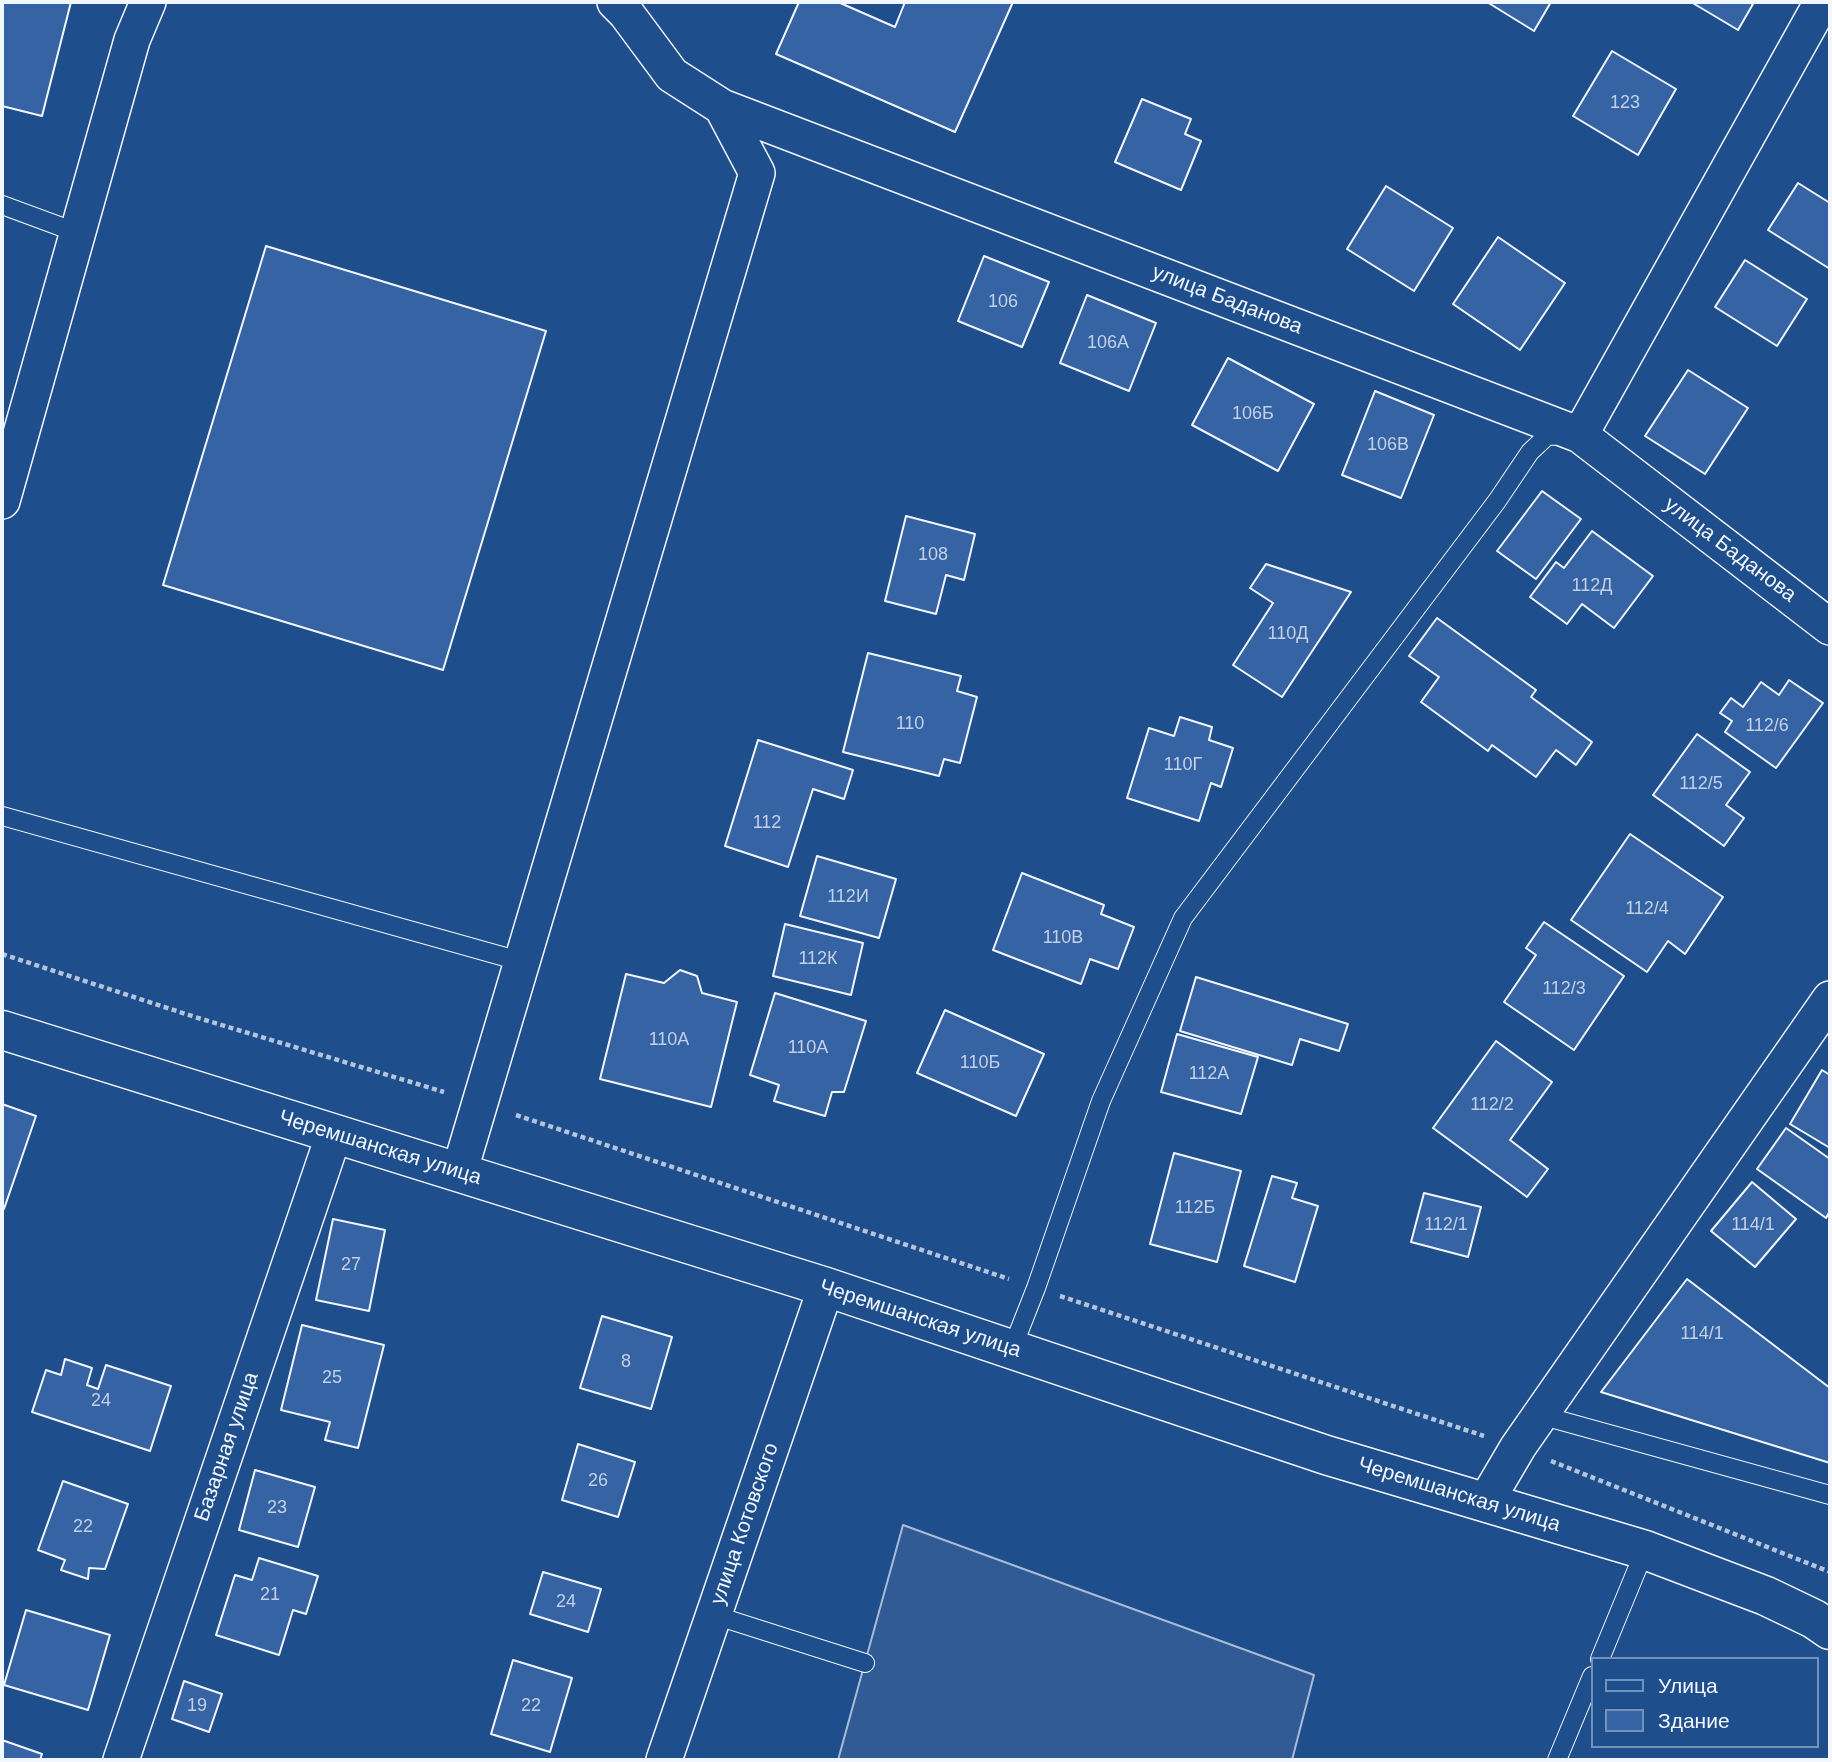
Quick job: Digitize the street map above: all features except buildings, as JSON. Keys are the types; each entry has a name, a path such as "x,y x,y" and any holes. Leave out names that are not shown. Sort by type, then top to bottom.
{"main road":[{"name":"Черемшанская улица","path":"2,1030 826,1287 1326,1455 1645,1550 1766,1595 1830,1630"}],"street":[{"path":"2,501 132,40 148,2"},
{"name":"улица Баданова","path":"615,2 672,75 722,107 1580,435 1830,627"},
{"path":"1580,435 1822,2"},
{"path":"459,1173 757,173 722,107"},
{"path":"1485,1503 1518,1447 1830,999"},
{"name":"Базарная улица","path":"121,1760 334,1135"},
{"name":"улица Котовского","path":"664,1760 826,1287"}],"lane":[{"path":"2,205 78,233"},
{"path":"1012,1349 1037,1288 1101,1101 1184,918 1497,500 1530,452 1547,436 1580,435"},
{"path":"2,816 523,962"},
{"path":"1540,1415 1830,1495"},
{"path":"1601,1657 1645,1550"},
{"path":"714,1615 865,1662"},
{"path":"1557,1760 1590,1681"}],"path":[{"path":"2,954 195,1017 480,1103 1518,1447 1830,1572"}],"shaded area":[{"path":"903,1525 1314,1675 1292,1760 838,1760"}]}
